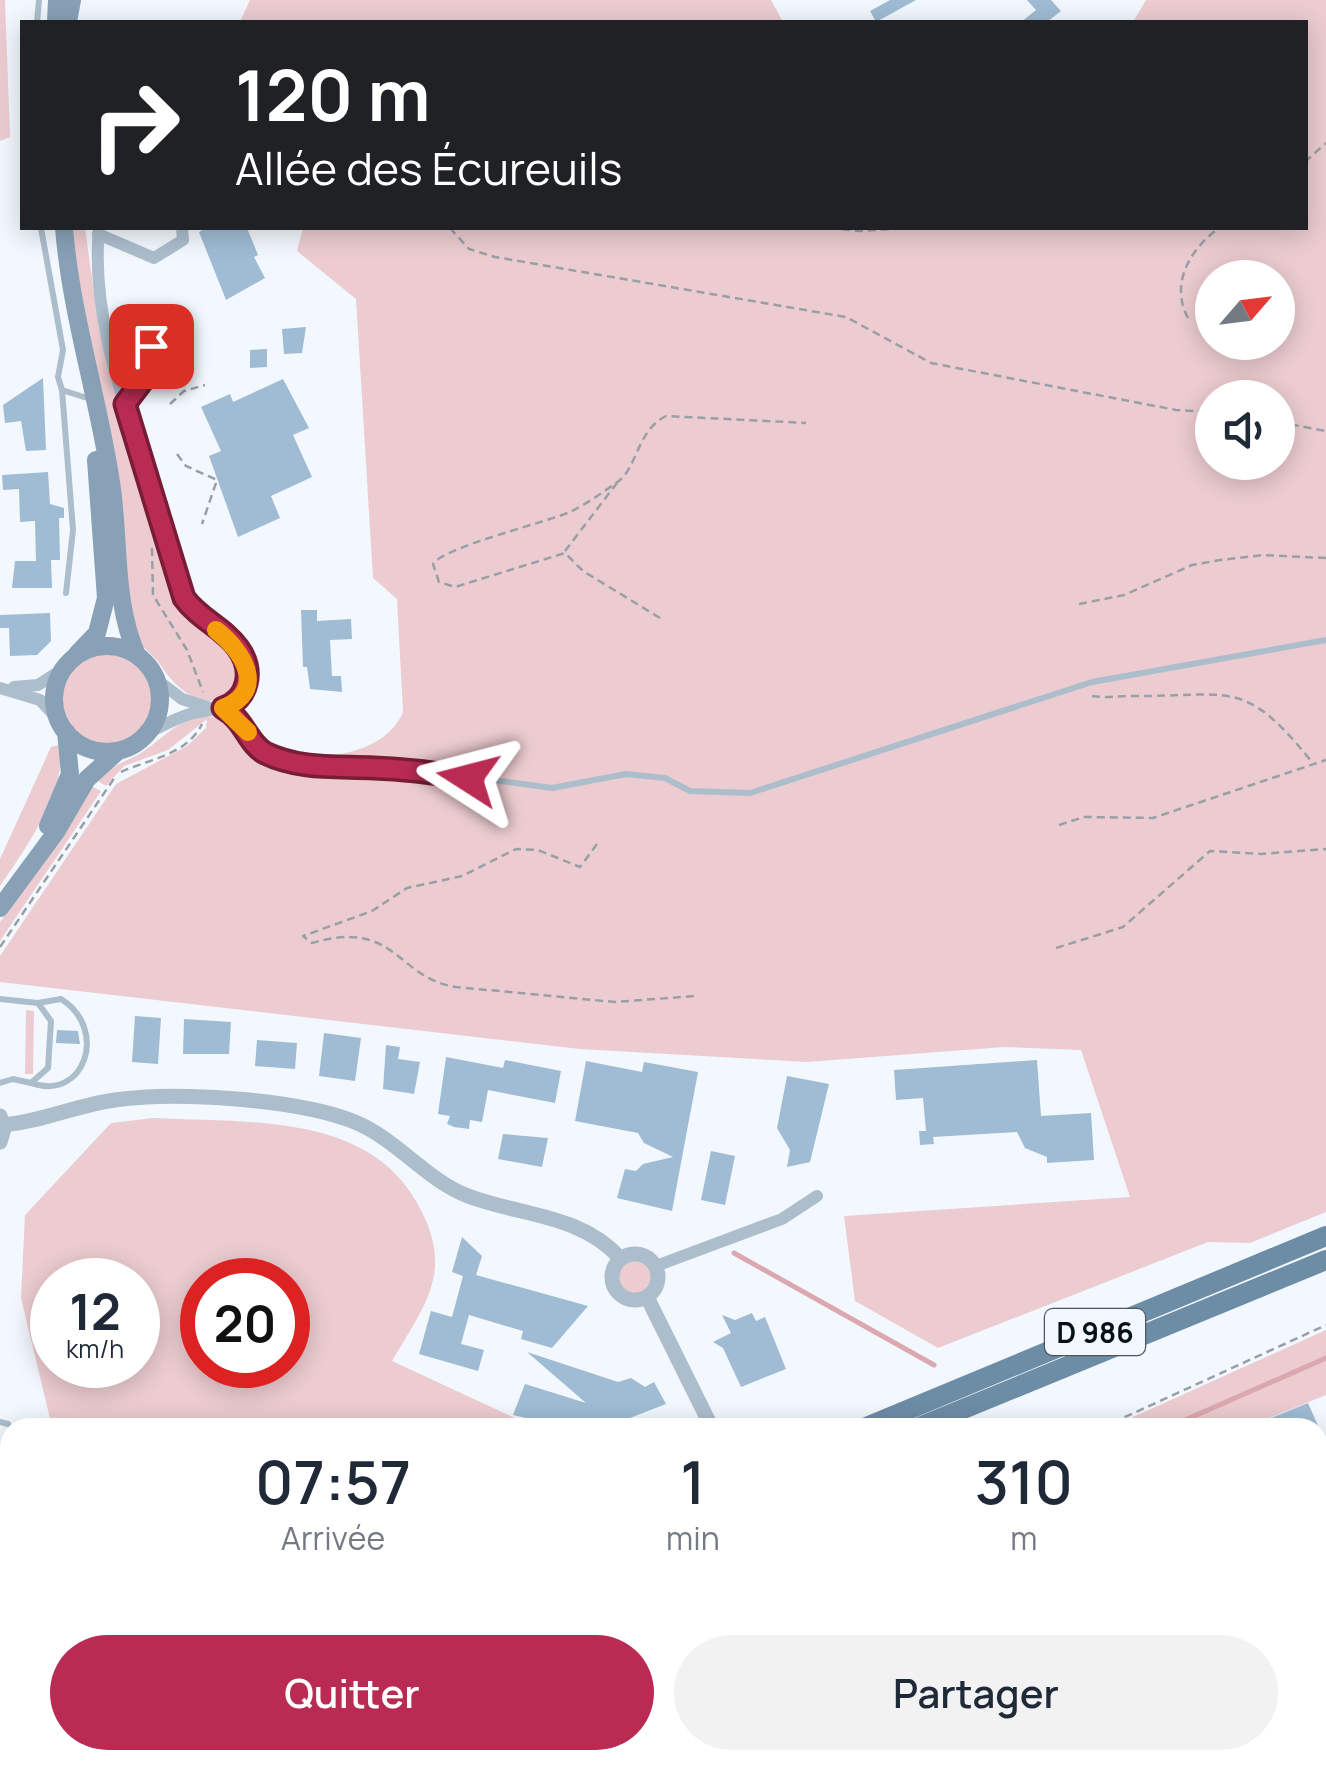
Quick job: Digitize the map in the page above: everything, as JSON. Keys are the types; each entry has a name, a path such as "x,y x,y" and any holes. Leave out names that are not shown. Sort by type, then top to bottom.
{"main road":[{"path":"31,862 70,774 54,700 63,670 97,633 106,598 100,492 64,230"},
{"path":"0,908 56,832 88,779 118,751 148,732 160,708 157,680 137,655 125,625 112,484 79,331"},
{"path":"78,654 104,646 137,655"},
{"path":"62,726 92,750 118,751"},
{"name":"D 986","path":"888,1418 1326,1236"},
{"name":"D 986","path":"942,1418 1326,1260"}],"street":[{"path":"148,732 236,702 246,689 245,663 237,646 200,619 184,598 108,340 94,247 99,231 154,258 183,240 182,230"},
{"path":"1,688 38,685 63,670"},
{"path":"157,680 182,699 210,709"},
{"path":"1,688 40,700 62,726"},
{"path":"0,1142 2,1120 128,1099 259,1102 313,1108 360,1124 452,1189 576,1225 620,1258 642,1254 656,1266 658,1280 647,1297 630,1300 616,1290 612,1273 620,1258"},
{"path":"656,1266 782,1218 817,1196"},
{"path":"647,1297 707,1418"}],"lane":[{"path":"41,230 63,350 58,376 73,530 66,594"},
{"path":"108,340 137,335 147,339 155,359 125,404"},
{"path":"62,390 87,398"},
{"path":"210,709 242,722 260,750 314,766 421,770 552,788 626,774 665,778 690,791 728,795 774,788 960,722 1075,687 1142,671 1326,640"},
{"path":"0,999 61,999 82,1016 87,1027 86,1060 79,1072 65,1080 31,1083 13,1078 0,1082"},
{"path":"31,1083 48,1068 51,1021 38,1002"}],"path":[{"path":"452,230 469,250 495,257 846,317 946,368 1195,411"},
{"path":"844,230 886,230"},
{"path":"1188,318 1178,302 1180,281 1192,256 1217,230"},
{"path":"170,404 184,391 204,385"},
{"path":"618,483 575,510 454,548 437,558 432,571 439,582 455,587 565,553 618,483 644,433 666,416 806,423"},
{"path":"1295,425 1326,431"},
{"path":"177,454 186,466 217,480 202,524"},
{"path":"565,553 583,571 660,618"},
{"path":"1078,604 1124,595 1192,565 1263,554 1326,558"},
{"path":"140,579 151,580"},
{"path":"0,947 114,778 188,742 200,730 210,709 196,669 153,595"},
{"path":"1075,687 1098,697 1199,692 1244,697 1272,717 1312,762"},
{"path":"1059,824 1084,817 1153,818 1326,760"},
{"path":"597,844 580,867 538,850 516,849 462,876 406,888 372,912 303,936 312,943 338,936 367,938 400,954 437,984 456,987 615,1002 695,996"},
{"path":"1056,948 1123,927 1210,851 1326,849"},
{"path":"1123,1418 1326,1325"}],"shaded area":[{"path":"0,0 5,0 10,137 0,141"},
{"path":"250,0 771,0 782,20 241,20"},
{"path":"1146,0 1326,0 1326,1212 1250,1243 1208,1242 938,1348 855,1301 844,1216 1130,1197 1081,1050 1004,1047 807,1062 580,1049 0,982 0,956 116,784 187,746 206,728 207,719 168,750 124,766 106,786 95,779 105,772 136,756 179,725 203,716 215,717 231,727 249,755 255,754 258,741 275,749 316,756 359,749 378,741 403,712 397,599 373,578 356,299 297,251 302,230 1308,230 1308,20 1134,20"},
{"path":"70,230 85,230 99,329 169,585 193,618 235,656 235,683 214,701 198,699 179,687 134,634 125,591 121,513"},
{"path":"140,344 143,364 129,374 122,347"},
{"path":"107,653 125,657 139,667 149,681 153,699 149,717 139,731 125,741 107,745 89,741 75,731 65,717 61,699 65,681 75,667 89,657"},
{"path":"58,745 58,779 52,798 32,838 0,886 0,859 51,747"},
{"path":"91,786 101,791 0,941 0,922"},
{"path":"26,1010 34,1011 33,1074 25,1074"},
{"path":"153,1118 300,1128 366,1151 394,1172 428,1225 434,1246 432,1284 392,1361 515,1418 50,1418 43,1388 160,1388 160,1258 30,1258 30,1335 21,1298 25,1215 111,1123"},
{"path":"635,1261 646,1266 651,1277 646,1288 635,1293 624,1288 619,1277 624,1266"},
{"path":"1326,1330 1326,1395 1269,1418 1131,1418"}],"building":[{"path":"890,0 916,0 880,20 875,20 870,11"},
{"path":"1027,0 1051,0 1061,11 1050,20 1024,20 1036,10"},
{"path":"248,230 258,255 254,257 265,278 226,300 199,232"},
{"path":"306,327 302,353 284,354 282,329"},
{"path":"267,349 267,367 250,368 250,350"},
{"path":"43,378 46,450 26,451 21,421 5,423 3,405"},
{"path":"283,379 309,428 293,435 312,477 271,496 280,518 238,537 209,456 221,451 201,407 230,394 233,402"},
{"path":"48,472 50,504 64,508 64,518 59,518 60,560 51,560 52,588 12,588 15,561 36,561 35,521 20,522 19,489 3,490 2,475"},
{"path":"301,610 317,610 317,621 351,619 352,639 330,640 332,676 341,676 342,692 310,689 307,667 303,667"},
{"path":"50,613 51,641 37,655 10,656 9,628 0,628 0,615"},
{"path":"135,1016 161,1018 158,1064 132,1062"},
{"path":"184,1019 231,1022 229,1054 183,1054"},
{"path":"57,1030 78,1031 80,1044 56,1043"},
{"path":"324,1033 361,1038 355,1081 319,1076"},
{"path":"257,1040 297,1043 295,1069 255,1066"},
{"path":"386,1045 400,1047 398,1059 420,1062 414,1094 383,1089"},
{"path":"446,1057 503,1068 505,1060 561,1071 555,1103 488,1090 482,1122 470,1120 469,1129 454,1127 447,1124 450,1116 438,1114"},
{"path":"1037,1060 1041,1116 1091,1113 1094,1160 1047,1163 1047,1157 1025,1148 1017,1132 933,1137 934,1144 920,1145 919,1131 926,1131 923,1098 896,1100 894,1070"},
{"path":"586,1061 642,1072 644,1062 698,1072 672,1211 617,1198 625,1169 636,1171 643,1164 673,1157 644,1143 638,1133 575,1121"},
{"path":"787,1076 829,1084 810,1162 787,1167 790,1150 777,1128"},
{"path":"503,1134 548,1138 542,1167 498,1159"},
{"path":"711,1151 735,1156 725,1205 701,1200"},
{"path":"462,1237 482,1256 476,1275 588,1306 552,1348 521,1339 523,1331 469,1315 461,1344 484,1350 478,1371 419,1354 431,1311 452,1317 463,1276 452,1272"},
{"path":"752,1313 756,1321 765,1317 786,1369 741,1387 723,1348 713,1342 731,1333 722,1315 735,1320"},
{"path":"527,1352 618,1382 631,1378 645,1387 654,1382 666,1404 630,1418 513,1415 525,1384 586,1403"},
{"path":"1308,1403 1315,1418 1271,1418"}],"waterway":[{"path":"734,1253 934,1365"},
{"path":"1190,1418 1326,1358"}],"slow traffic":[{"path":"216,630 237,646 245,663 246,689 236,702 223,708 234,714 248,732"}],"route":[{"path":"151,346 153,367 125,404 184,598 200,619 237,646 245,663 246,689 236,702 223,708 242,722 260,750 271,755 337,769 421,770 468,778"}]}
